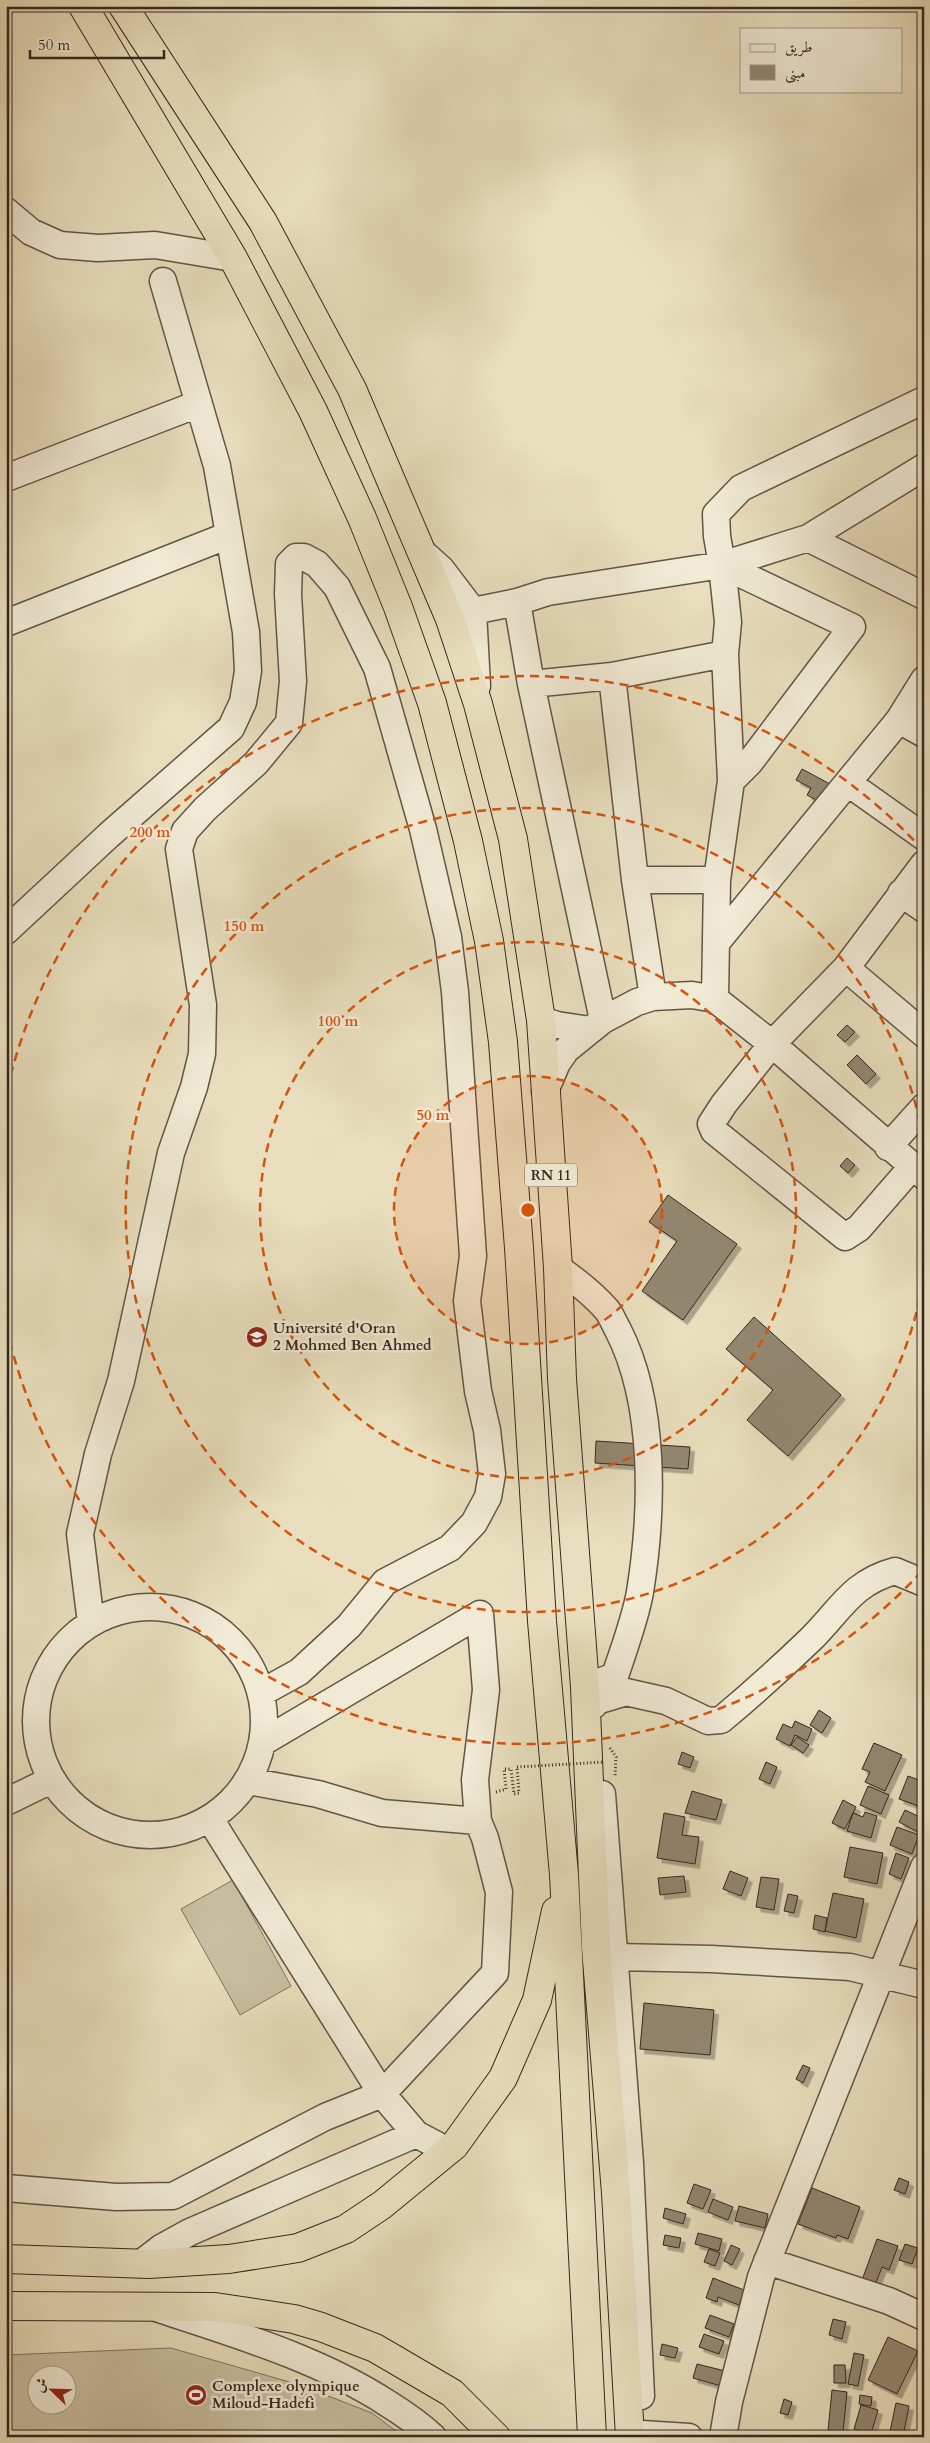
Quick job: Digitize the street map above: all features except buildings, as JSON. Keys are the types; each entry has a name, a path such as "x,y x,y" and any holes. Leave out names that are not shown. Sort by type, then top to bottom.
{"highway":[{"name":"RN 11","path":"83,6 233,258 313,411 362,518 398,606 432,704 468,841 489,941 503,1042 518,1228 542,1622 564,1875 592,2437"},
{"name":"RN 11","path":"123,6 263,222 352,389 450,619 478,704 513,839 541,1020 558,1268 562,1379 589,1694 596,1947 638,2436"},
{"path":"6,2259 140,2264 229,2259 298,2248 346,2229 375,2210 448,2150 504,2078 537,2000 564,1875"},
{"path":"6,2306 216,2307 294,2319 375,2348 452,2393 496,2437"}],"street":[{"path":"6,211 30,232 60,245 98,248 155,246 233,258"},
{"path":"6,931 109,835 231,728 243,702 248,671 246,632 217,466 163,281"},
{"path":"715,999 717,880 731,781 725,654 728,622 716,514 736,492 924,400"},
{"path":"6,478 198,404"},
{"path":"473,611 517,602 548,592 722,564 808,538 924,467"},
{"path":"6,623 229,535"},
{"path":"808,538 924,596"},
{"path":"420,550 441,569 473,611 478,704"},
{"path":"91,1623 80,1534 98,1454 124,1372 171,1153 194,1087 202,1054 203,1005 179,849 185,830 205,809 256,763 289,723 293,681 288,594 289,564 296,557 304,556 317,564 337,588 377,668 423,829 448,937 456,992 473,1256 467,1301 478,1391 488,1430 492,1474 488,1497 474,1523 450,1548 385,1582 349,1626 299,1672 261,1693"},
{"path":"722,564 852,627 750,762 731,781"},
{"path":"517,602 596,1024"},
{"path":"531,684 612,676 725,654"},
{"path":"612,676 635,880 653,997"},
{"path":"716,943 899,720 924,680"},
{"path":"899,720 924,734"},
{"path":"848,783 924,837"},
{"path":"545,1091 553,1070 566,1050 596,1024 637,1002 653,997 692,995 715,999 772,1044 918,1172 859,1228 845,1237 714,1132 710,1124 772,1044 846,968 924,864"},
{"path":"635,880 717,880"},
{"path":"901,893 924,909"},
{"path":"846,968 924,1034"},
{"path":"541,1020 565,1027 596,1024"},
{"path":"888,1147 924,1107"},
{"path":"558,1268 580,1284 608,1311 626,1346 637,1385 646,1434 647,1543 636,1610 615,1676 589,1694"},
{"path":"589,1694 626,1692 666,1701 708,1721 721,1720 812,1638 836,1610 868,1580 895,1571 924,1583"},
{"path":"159,1606 194,1615 224,1633 247,1660 261,1693 265,1717 263,1742 257,1762 248,1780 231,1802 210,1819 176,1833 140,1836 105,1827 74,1807 52,1780 38,1746 36,1711 45,1676 64,1646 91,1623 124,1609 159,1606"},
{"path":"6,2188 116,2198 173,2196 325,2117 382,2094 495,1974 499,1892 485,1838 478,1821 475,1780 486,1690 480,1614 263,1742"},
{"path":"589,1694 616,1958 630,2163 638,2436 689,2437"},
{"path":"6,1802 52,1780"},
{"path":"248,1780 318,1794 382,1813 478,1821"},
{"path":"210,1819 382,2094 416,2134 448,2150"},
{"path":"723,2437 729,2402 761,2277 924,1867"},
{"path":"616,1958 711,1959 850,1967 924,1985"},
{"path":"140,2264 161,2248 190,2232 416,2134"},
{"path":"767,2261 889,2301 924,2317"},
{"path":"151,2306 269,2346 322,2367 365,2389 433,2437"}],"path":[{"path":"511,1769 514,1794 520,1794 517,1767 604,1762"}],"shaded area":[{"path":"233,1880 291,1986 240,2015 181,1909"},
{"name":"Complexe olympique Miloud-Hadefi","path":"171,2348 300,2385 372,2413 404,2437 6,2437 6,2355"}],"place":[{"name":"Université d'Oran 2 Mohmed Ben Ahmed","path":"257,1337"},
{"name":"Complexe olympique Miloud-Hadefi","path":"196,2395"}]}
